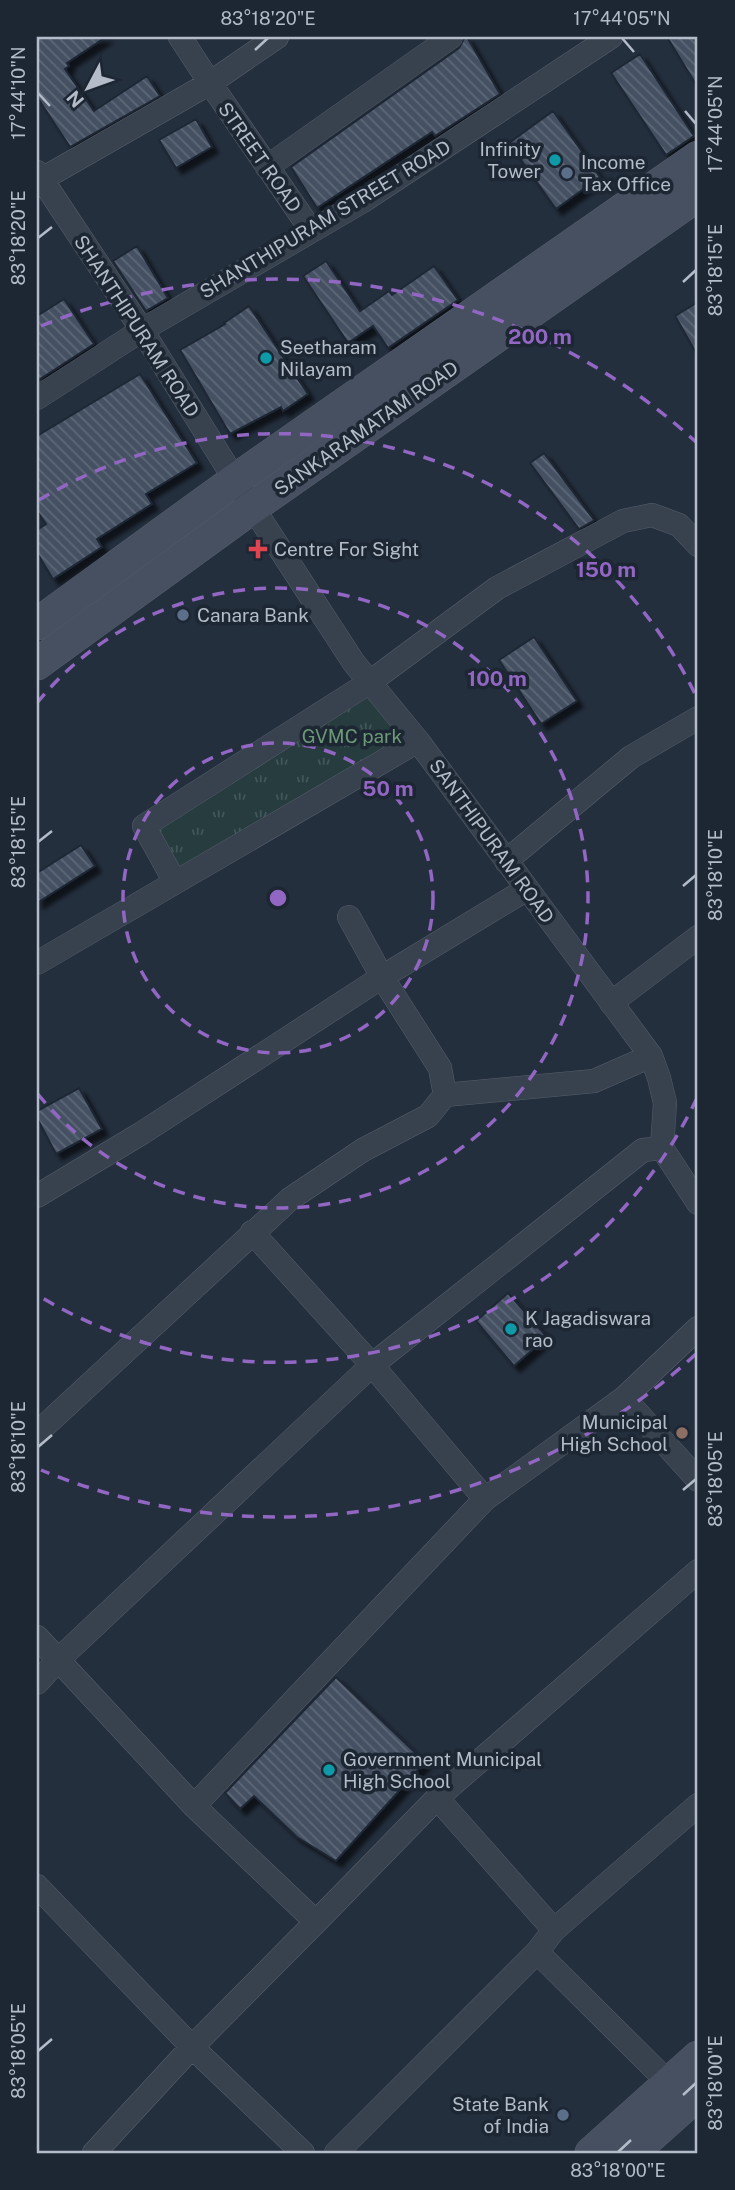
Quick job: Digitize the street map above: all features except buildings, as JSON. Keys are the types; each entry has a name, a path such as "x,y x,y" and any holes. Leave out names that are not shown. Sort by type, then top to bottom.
{"main road":[{"name":"SANKARAMATAM ROAD","path":"39,618 235,480 694,168"},
{"name":"SANKARAMATAM ROAD","path":"37,664 253,507 698,195"},
{"path":"632,2153 690,2094 698,2057"},
{"path":"591,2153 690,2094"}],"street":[{"name":"STREET ROAD","path":"180,37 311,230"},
{"name":"STREET ROAD","path":"38,178 209,83 277,37"},
{"path":"267,167 451,37"},
{"name":"SHANTHIPURAM STREET ROAD","path":"37,398 142,330 363,201 611,37"},
{"name":"SHANTHIPURAM ROAD","path":"38,178 142,330 253,507"},
{"name":"SANTHIPURAM ROAD","path":"253,507 354,663 418,741 651,1056 665,1103 662,1147"},
{"path":"175,882 144,826 370,682 497,588 623,521 652,515 679,525 698,545"},
{"path":"506,861 631,757 698,718"},
{"path":"37,963 418,741"},
{"path":"37,1196 142,1133 382,977 527,889"},
{"path":"349,917 382,977 440,1068 445,1094"},
{"path":"611,1003 698,937"},
{"path":"37,1433 289,1199 363,1150 428,1115 445,1094 594,1081 651,1056"},
{"path":"37,1683 58,1660 372,1365 643,1150 662,1147 698,1203"},
{"path":"252,1232 372,1365 485,1499"},
{"path":"194,1806 485,1499 624,1398 698,1328"},
{"path":"624,1398 698,1480"},
{"path":"94,2153 192,2047 437,1798 698,1571"},
{"path":"37,1637 194,1806 316,1922"},
{"path":"437,1798 554,1930"},
{"path":"336,2153 537,1952 554,1930 698,1805"},
{"path":"37,1886 192,2047 303,2153"},
{"path":"537,1952 690,2094"}],"green space":[{"name":"GVMC park","path":"370,682 418,741 175,882 144,826"}],"place":[{"name":"Infinity Tower","path":"555,160"},
{"name":"Income Tax Office","path":"567,173"},
{"name":"Seetharam Nilayam","path":"266,358"},
{"name":"Centre For Sight","path":"258,549"},
{"name":"Canara Bank","path":"183,615"},
{"name":"K Jagadiswara rao","path":"511,1329"},
{"name":"Municipal High School","path":"682,1433"},
{"name":"Government Municipal High School","path":"329,1770"},
{"name":"State Bank of India","path":"563,2115"}]}
